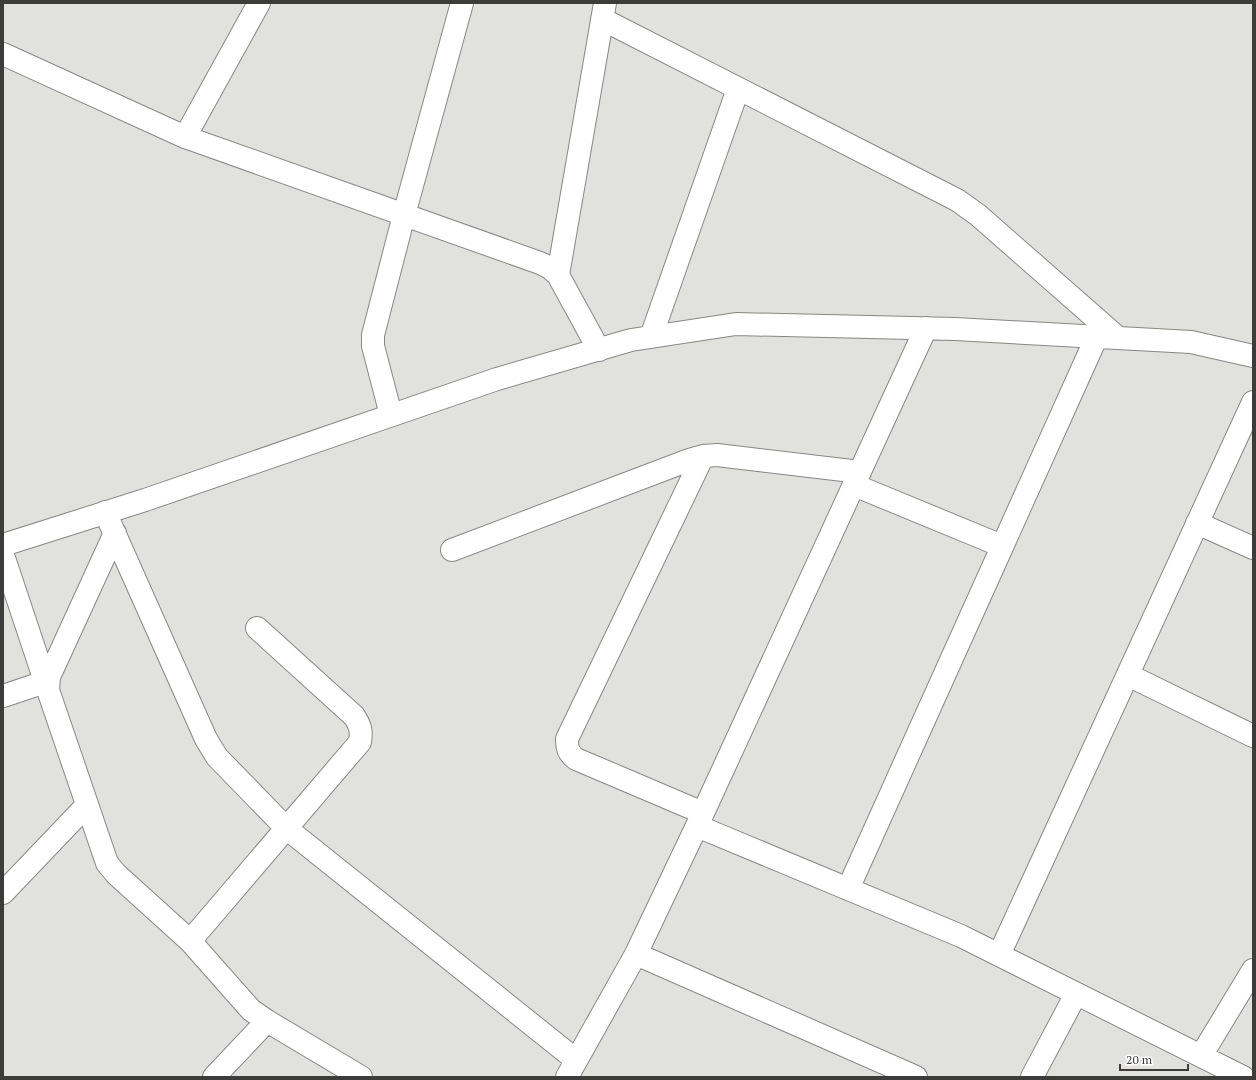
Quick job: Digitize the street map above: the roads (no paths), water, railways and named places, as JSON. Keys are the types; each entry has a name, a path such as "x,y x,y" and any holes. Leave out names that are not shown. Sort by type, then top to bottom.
{"street":[{"path":"185,137 259,3"},
{"path":"391,415 373,346 373,335 462,3"},
{"path":"558,275 604,11 738,89 957,200 978,215 1107,337"},
{"path":"3,54 185,137 540,263 550,268 558,275 599,350"},
{"path":"651,337 738,89"},
{"path":"3,545 105,512 497,379 631,340 736,324 926,328 1191,342 1253,356"},
{"path":"105,512 206,739 217,757 286,828 572,1069 636,954 700,820 926,328"},
{"path":"848,889 1002,546 1107,337"},
{"path":"999,956 1253,402"},
{"path":"452,550 703,456 717,456 857,478 1002,546"},
{"path":"703,456 567,739 567,747 570,754 576,759 700,820 848,889 961,936 1244,1077"},
{"path":"1197,523 1253,548"},
{"path":"47,686 49,677 114,533"},
{"path":"3,555 107,863 116,874 190,941 251,1010 361,1077"},
{"path":"190,941 360,742 362,732 360,724 354,716 257,628"},
{"path":"1128,675 1253,736"},
{"path":"3,696 47,686"},
{"path":"3,893 87,805"},
{"path":"636,954 916,1077"},
{"path":"1201,1056 1253,970"},
{"path":"1032,1077 1076,994"},
{"path":"214,1077 267,1021"}]}
